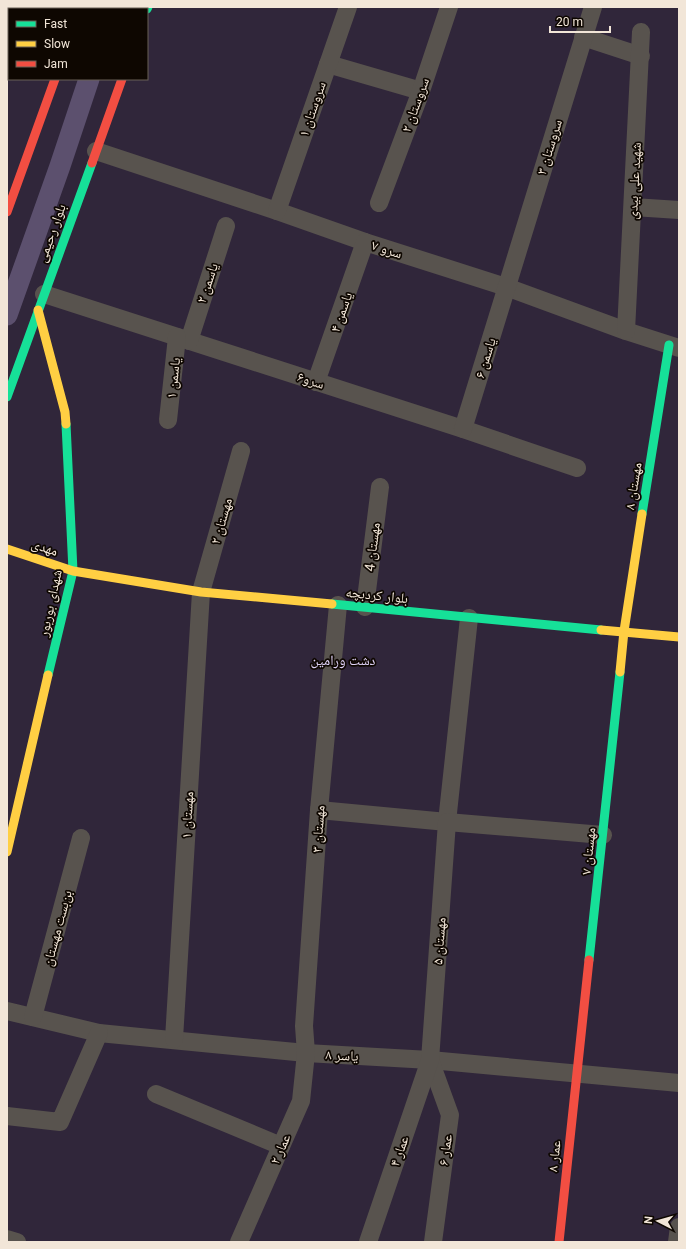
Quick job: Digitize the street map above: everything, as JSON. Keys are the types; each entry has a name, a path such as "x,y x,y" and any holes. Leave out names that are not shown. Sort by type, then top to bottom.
{"street":[{"name":"سروستان ۱","path":"277,211 348,7"},
{"name":"سروستان ۲","path":"379,203 421,91 449,7"},
{"name":"سروستان ۳","path":"506,287 593,7"},
{"name":"شهید علی بیدی","path":"626,331 641,32"},
{"path":"583,37 640,56"},
{"path":"328,64 421,91"},
{"path":"7,212 55,80"},
{"name":"بلوار رحیمی","path":"7,398 122,80"},
{"name":"سرو ۷","path":"96,151 365,242 506,287 674,347"},
{"path":"633,206 679,210"},
{"name":"یاسمن ۲","path":"183,339 226,226"},
{"name":"یاسمن ۴","path":"316,382 365,242"},
{"name":"یاسمن ۶","path":"463,429 506,287"},
{"name":"سرو۶","path":"41,302 183,339 463,429 577,468"},
{"name":"شهدای بوربور","path":"7,852 73,571 65,412 41,302"},
{"name":"یاسمن ۱","path":"168,420 183,339"},
{"name":"مهستان ۸","path":"624,631 674,347"},
{"name":"مهستان ۲","path":"201,592 241,451"},
{"name":"مهستان 4","path":"365,607 380,487"},
{"name":"مهدی","path":"7,548 73,571"},
{"name":"بلوار کردبچه","path":"73,571 201,592 679,637"},
{"name":"مهستان ۱","path":"174,1039 201,592"},
{"name":"مهستان ۳","path":"306,1053 304,1026 319,810 338,605"},
{"name":"مهستان ۵","path":"430,1060 447,822 469,618"},
{"name":"مهستان ۷","path":"576,1073 604,835 624,631"},
{"path":"319,810 604,835"},
{"name":"بن‌بست مهستان","path":"34,1018 81,838"},
{"name":"یاسر ۸","path":"7,1011 99,1033 174,1039 306,1053 430,1060 679,1084"},
{"path":"7,1116 60,1122 99,1033"},
{"name":"عمار ۲","path":"239,1242 301,1101 306,1053"},
{"name":"عمار ۴","path":"368,1242 430,1060"},
{"name":"عمار ۶","path":"430,1060 450,1115 432,1242"},
{"name":"عمار ۸","path":"559,1242 576,1073"},
{"path":"156,1094 281,1146"},
{"path":"677,1242 679,1227"},
{"path":"7,1239 17,1242"}],"green space":[{"name":"دشت ورامین","path":"7,7 679,7 679,1242 7,1242"}],"waterway":[{"path":"7,315 89,80"}],"traffic: fast":[{"path":"7,397 92,163"},
{"path":"642,514 669,345"},
{"path":"48,675 73,571 66,424"},
{"path":"332,604 601,630"},
{"path":"589,960 620,672"}],"traffic: slow":[{"path":"38,310 65,412 66,424"},
{"path":"620,672 624,631 642,514"},
{"path":"7,549 73,571 201,592 332,604"},
{"path":"601,630 679,637"},
{"path":"7,852 48,675"}],"traffic: jam":[{"path":"7,212 55,80"},
{"path":"92,163 122,80"},
{"path":"559,1242 589,960"}]}
